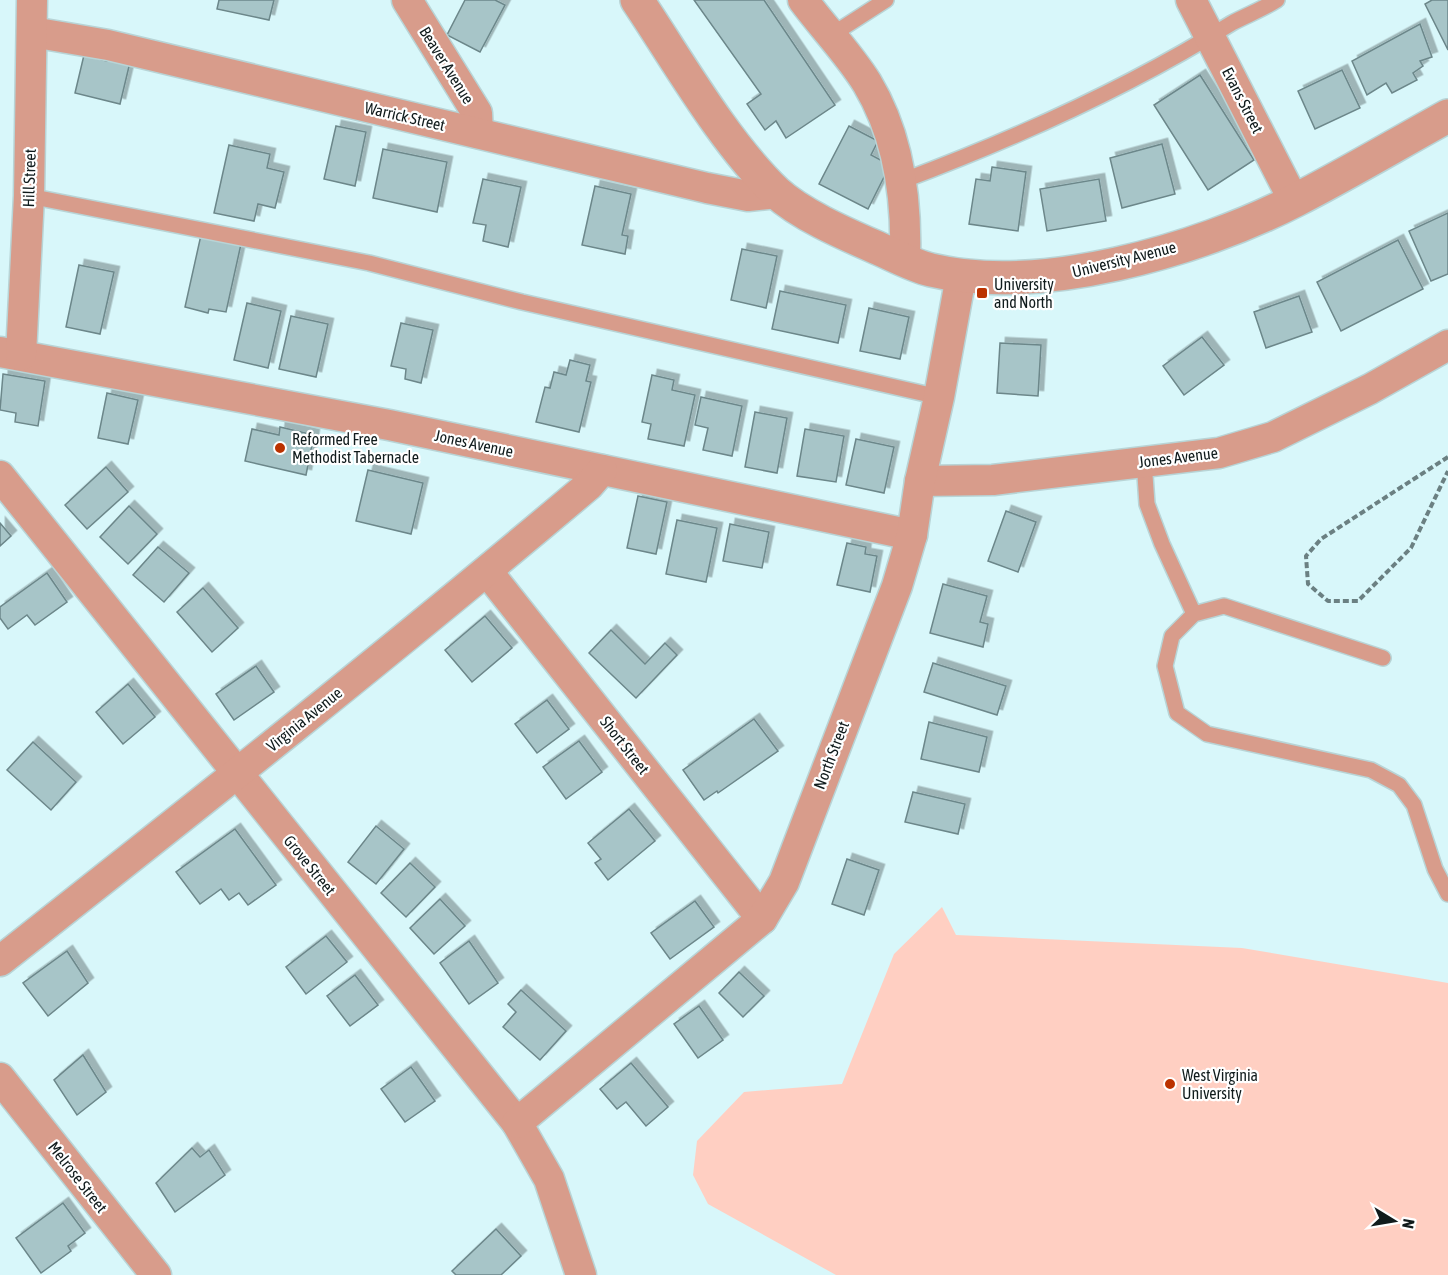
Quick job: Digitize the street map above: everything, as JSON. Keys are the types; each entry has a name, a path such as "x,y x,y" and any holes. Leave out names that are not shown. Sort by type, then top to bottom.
{"street":[{"name":"Hill Street","path":"10,353 29,196 32,0"},
{"name":"Beaver Avenue","path":"407,0 477,113 478,133"},
{"name":"University Avenue","path":"637,0 722,128 777,193 835,230 928,270 961,276 1013,279 1079,272 1141,258 1212,236 1294,201 1448,116"},
{"path":"802,0 867,83 887,126 902,181 907,219 905,260"},
{"name":"Evans Street","path":"1191,0 1294,201"},
{"name":"Warrick Street","path":"32,32 108,45 748,196 777,193"},
{"name":"North Street","path":"517,1123 762,919 784,882 897,586 912,535 920,481 939,397 961,276"},
{"name":"Jones Avenue","path":"920,481 993,480 1220,453 1273,437 1370,390 1448,345"},
{"name":"Jones Avenue","path":"10,353 388,425 912,535"},
{"name":"Virginia Avenue","path":"0,961 236,775 487,571 589,485 602,470"},
{"name":"Grove Street","path":"0,476 236,775 517,1123 549,1179 581,1275"},
{"name":"Short Street","path":"487,571 762,919"},
{"name":"Melrose Street","path":"0,1078 156,1275"}],"lane":[{"path":"830,36 886,0"},
{"path":"902,181 979,152 1096,99 1277,0"},
{"path":"29,196 369,263 522,302 939,397"},
{"path":"1144,461 1147,504 1162,544 1194,614"},
{"path":"1383,658 1224,606 1194,614 1172,636 1166,666 1177,712 1207,734 1371,770 1399,786 1414,805 1435,869 1448,894"}],"path":[{"path":"1448,457 1322,539 1306,556 1308,584 1328,601 1358,601 1411,548 1448,471"}],"shaded area":[{"name":"West Virginia University","path":"942,907 956,935 1242,948 1448,983 1448,1275 836,1275 708,1204 693,1175 697,1141 744,1092 842,1084 894,954"}],"building":[{"path":"219,0 274,0 269,20 217,9"},
{"path":"465,0 495,0 505,5 480,52 447,35"},
{"path":"694,0 764,0 835,105 786,138 776,121 765,130 747,104 761,94"},
{"path":"1432,0 1448,0 1448,50 1425,4"},
{"path":"1420,24 1432,57 1420,61 1423,66 1413,73 1417,80 1392,93 1386,83 1367,95 1352,61"},
{"path":"109,53 131,58 120,104 75,93 84,55 107,61"},
{"path":"1342,70 1360,108 1315,129 1298,91"},
{"path":"1200,75 1254,160 1208,190 1154,105"},
{"path":"336,126 366,132 355,186 324,179"},
{"path":"849,126 878,141 871,155 890,165 868,209 819,184"},
{"path":"1162,144 1175,194 1122,208 1110,158"},
{"path":"229,145 270,154 267,168 284,172 275,208 258,204 254,221 214,213"},
{"path":"383,149 447,162 437,212 373,198"},
{"path":"992,167 1026,172 1018,231 969,224 976,179 990,181"},
{"path":"483,179 521,187 508,247 483,241 486,225 473,223"},
{"path":"1099,179 1106,221 1047,231 1040,189"},
{"path":"595,186 631,194 622,235 628,236 625,254 582,245"},
{"path":"1448,213 1448,274 1431,281 1409,231"},
{"path":"201,235 241,244 226,312 209,309 208,313 185,307"},
{"path":"1398,240 1423,289 1341,331 1317,282"},
{"path":"742,249 777,256 766,308 731,300"},
{"path":"79,265 114,272 100,334 66,327"},
{"path":"780,291 846,305 838,343 772,329"},
{"path":"1299,296 1312,332 1266,348 1254,312"},
{"path":"247,303 281,311 268,368 234,360"},
{"path":"869,308 909,317 900,359 860,351"},
{"path":"291,316 328,324 316,377 279,369"},
{"path":"401,323 433,330 421,383 405,379 406,369 391,366"},
{"path":"1202,337 1224,365 1184,395 1163,366"},
{"path":"1000,343 1041,345 1038,396 997,393"},
{"path":"570,360 590,365 586,381 591,382 579,432 536,422 545,387 550,388 554,372 566,375"},
{"path":"3,374 45,381 38,426 15,422 16,413 0,410"},
{"path":"652,375 674,380 672,390 695,395 684,446 648,439 651,424 642,422"},
{"path":"107,393 138,400 128,444 98,438"},
{"path":"701,397 742,406 732,456 703,450 708,428 695,425"},
{"path":"755,412 787,418 777,473 745,467"},
{"name":"Reformed Free Methodist Tabernacle","path":"280,427 314,435 306,475 245,461 252,429 279,435"},
{"path":"805,429 844,436 836,482 797,476"},
{"path":"856,439 894,447 884,493 846,485"},
{"path":"106,467 128,492 87,529 65,505"},
{"path":"368,470 423,483 411,534 356,521"},
{"path":"638,496 667,502 656,554 627,548"},
{"path":"129,506 157,534 128,564 100,537"},
{"path":"1006,511 1036,522 1018,572 988,561"},
{"path":"677,520 717,528 706,582 666,574"},
{"path":"0,523 11,536 0,546"},
{"path":"730,524 769,532 762,568 723,561"},
{"path":"847,543 866,547 865,554 877,556 870,592 837,585"},
{"path":"158,547 189,573 164,602 133,575"},
{"path":"47,573 67,602 35,625 27,615 8,629 0,618 0,607"},
{"path":"943,584 987,596 980,622 988,624 983,647 930,633"},
{"path":"203,588 238,628 212,652 177,612"},
{"path":"485,616 512,648 472,682 445,650"},
{"path":"611,630 645,664 665,643 677,655 636,698 589,653"},
{"path":"933,663 1006,686 997,715 924,692"},
{"path":"256,666 274,692 234,720 216,694"},
{"path":"128,684 155,717 123,744 96,712"},
{"path":"547,700 569,729 537,753 515,724"},
{"path":"754,719 778,751 718,793 717,791 704,800 683,770"},
{"path":"929,722 987,737 979,772 921,759"},
{"path":"579,741 602,772 566,799 543,767"},
{"path":"33,742 76,782 51,810 7,770"},
{"path":"913,792 965,804 958,834 905,822"},
{"path":"629,809 655,841 608,880 595,863 601,859 588,843"},
{"path":"376,826 404,849 376,884 348,862"},
{"path":"235,829 276,885 248,905 239,893 229,900 221,889 200,904 176,872"},
{"path":"847,859 879,870 864,915 832,904"},
{"path":"410,863 435,887 406,917 381,893"},
{"path":"440,899 465,926 434,954 410,928"},
{"path":"695,901 714,927 670,959 651,933"},
{"path":"326,936 347,962 306,994 286,967"},
{"path":"469,941 498,983 469,1004 440,963"},
{"path":"67,951 88,983 48,1016 23,983"},
{"path":"739,972 764,996 743,1017 719,993"},
{"path":"355,975 378,1005 350,1026 327,996"},
{"path":"521,990 566,1031 540,1060 503,1027 516,1012 508,1004"},
{"path":"699,1006 723,1040 698,1058 674,1024"},
{"path":"83,1055 106,1092 77,1115 54,1080"},
{"path":"631,1063 668,1107 646,1126 626,1102 617,1109 600,1089"},
{"path":"411,1067 435,1101 405,1122 381,1089"},
{"path":"192,1148 200,1157 209,1150 225,1175 175,1212 156,1183"},
{"path":"63,1203 85,1233 68,1246 71,1251 41,1273 16,1238"},
{"path":"496,1229 521,1256 501,1275 456,1275 452,1271"}],"place":[{"name":"University and North","path":"982,293"},
{"name":"Reformed Free Methodist Tabernacle","path":"280,448"},
{"name":"West Virginia University","path":"1170,1084"}]}
